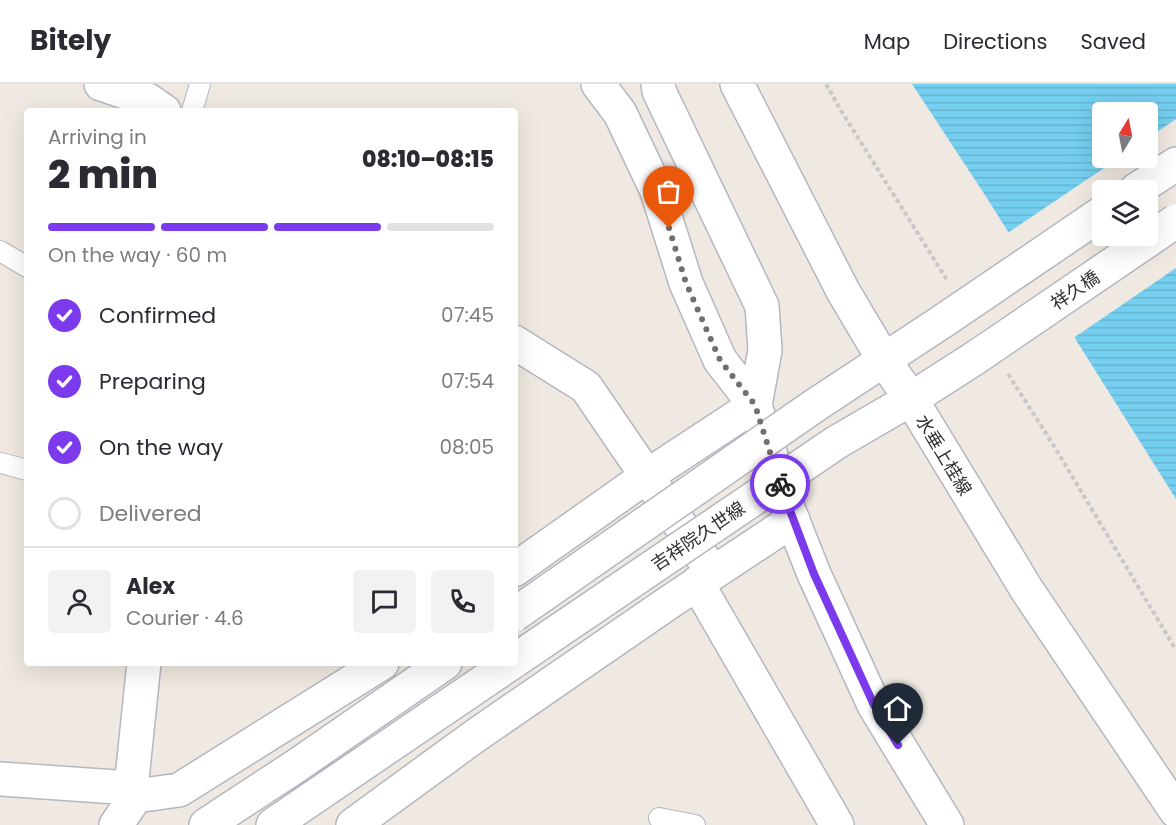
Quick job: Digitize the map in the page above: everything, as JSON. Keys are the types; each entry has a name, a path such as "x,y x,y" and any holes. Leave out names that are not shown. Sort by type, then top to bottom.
{"street":[{"path":"101,84 148,100 160,108"},
{"path":"598,84 620,113 657,191 686,283 720,360 755,405 793,520 814,574 874,705 947,825"},
{"path":"518,567 647,476 755,405 765,350 762,306 658,91 658,84"},
{"name":"水垂上桂線","path":"737,84 843,291 884,360 1027,590 1176,811"},
{"path":"1151,180 1176,164"},
{"path":"518,612 814,406 1092,220"},
{"name":"祥久橋","path":"975,358 1176,221"},
{"path":"518,344 586,387 647,476 705,578 837,825"},
{"name":"吉祥院久世線","path":"518,659 837,442 975,358"},
{"path":"356,824 475,735 793,520"},
{"path":"116,825 134,792 144,666"},
{"path":"0,778 134,792 179,790 377,666"},
{"path":"206,825 441,666"},
{"name":"吉祥院久世線","path":"273,825 507,666"}],"lane":[{"path":"193,108 200,84"},
{"path":"0,250 24,265"},
{"path":"1,463 24,469"},
{"path":"659,818 696,825"}],"water":[{"path":"912,84 1176,84 1176,499 985,195"}],"pier":[{"path":"1176,119 1176,268 1072,339 1006,234 1104,168 1158,168 1158,131"}],"way so far":[{"path":"669,228 686,283 720,360 755,405 780,484"}],"route":[{"path":"780,484 814,574 874,705 898,745"}]}
